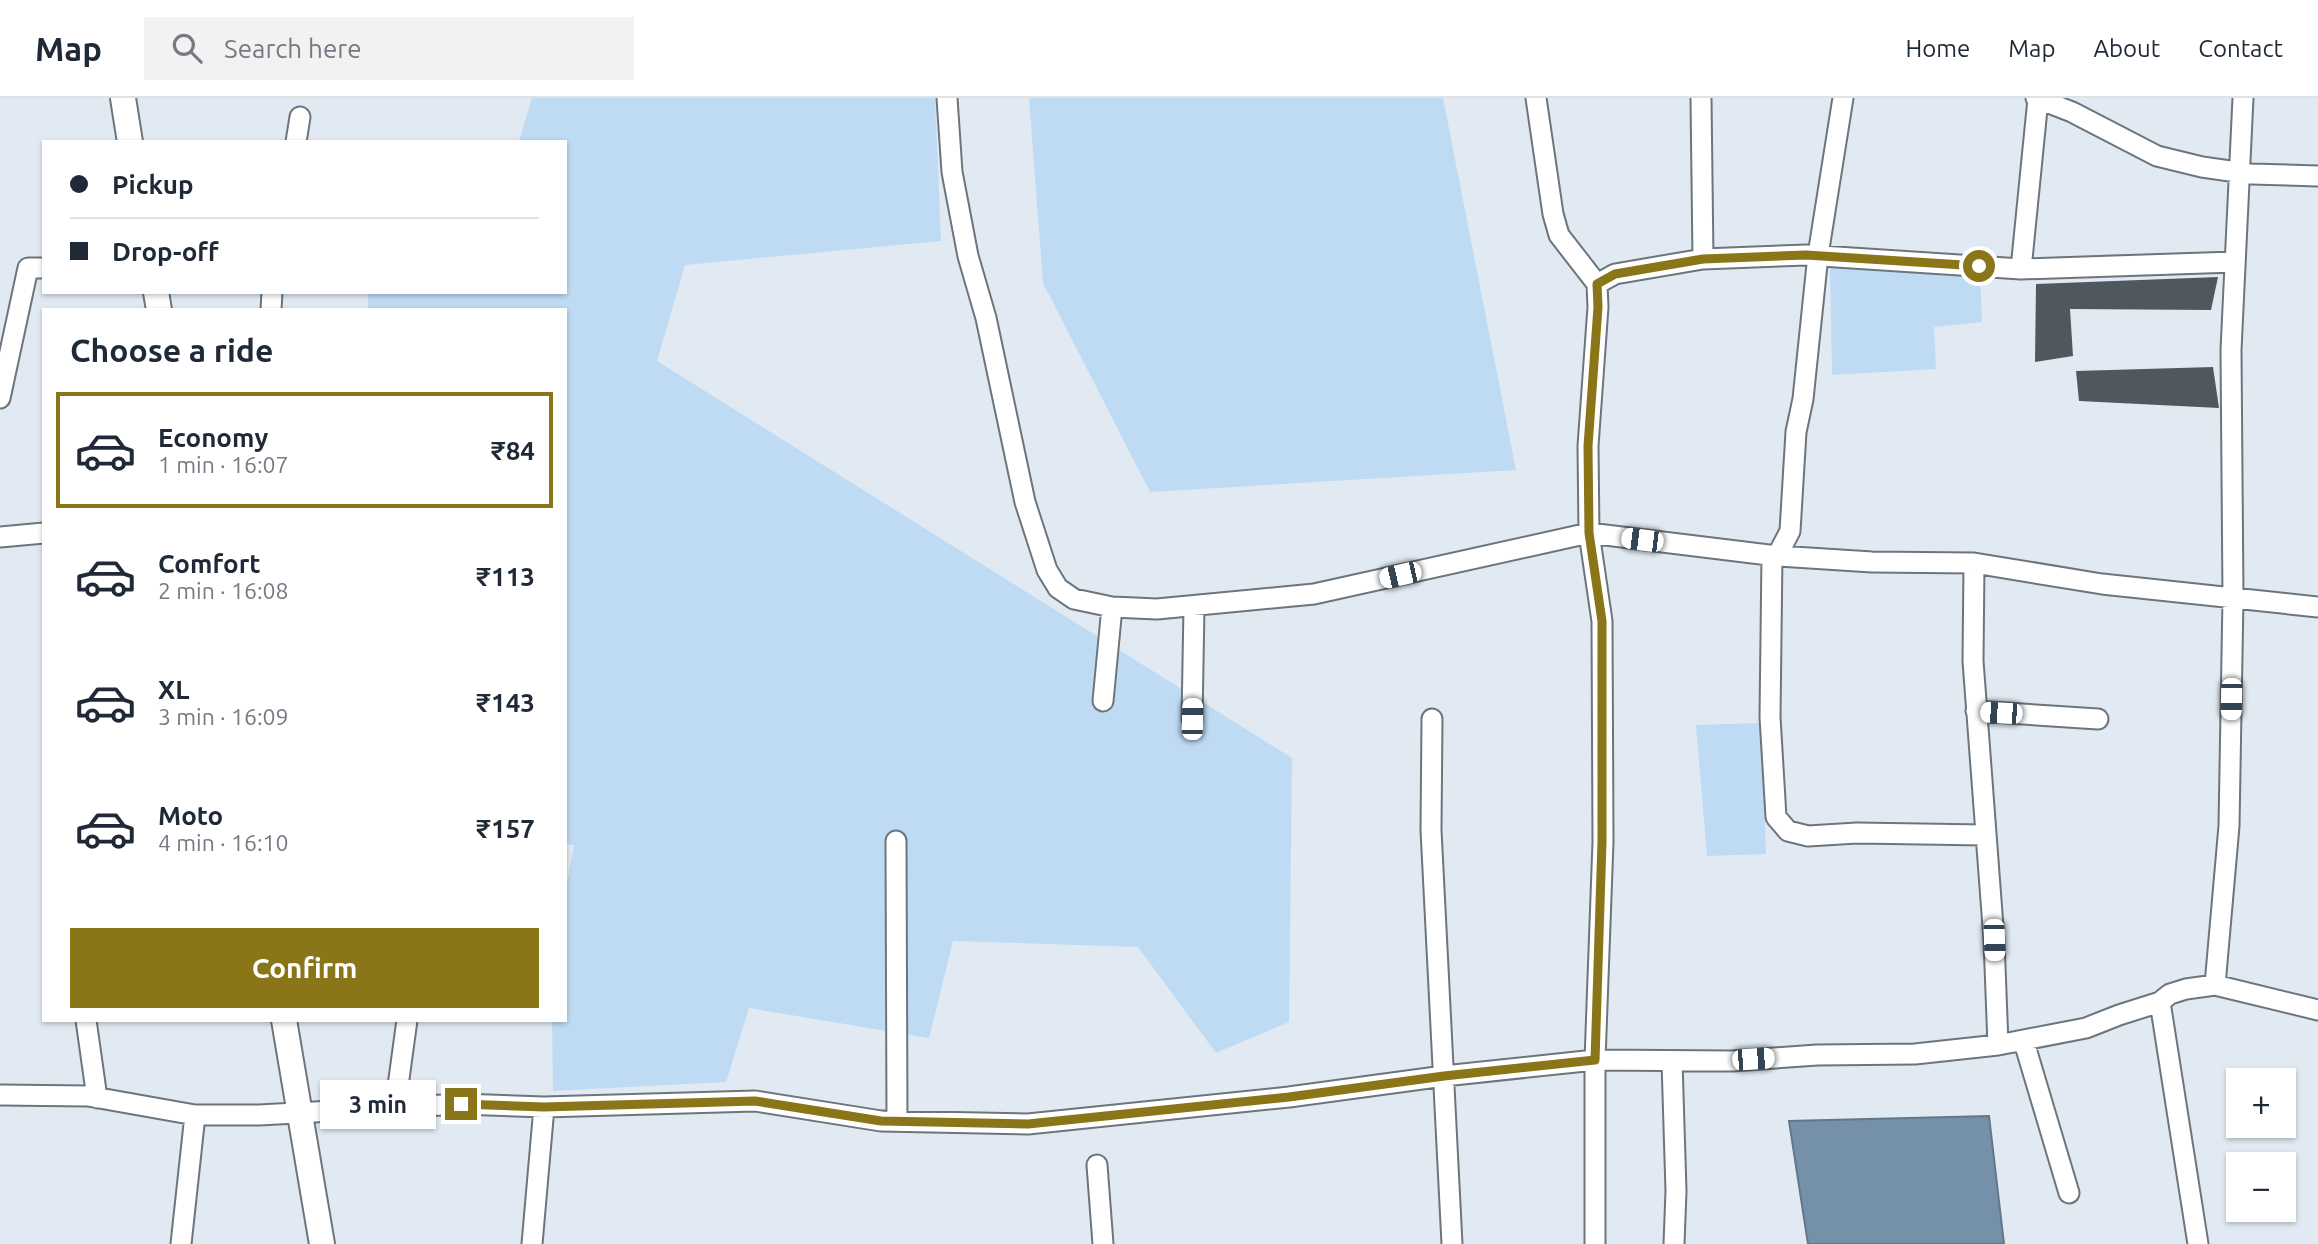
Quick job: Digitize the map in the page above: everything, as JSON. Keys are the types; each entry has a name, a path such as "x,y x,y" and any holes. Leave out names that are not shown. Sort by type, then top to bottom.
{"main road":[{"path":"122,98 130,140"},
{"path":"284,1022 322,1244"}],"street":[{"path":"947,98 951,172 966,244 986,318 1025,502 1047,570 1058,588 1074,599 1112,607 1157,609 1314,594 1590,533 1774,556 1872,562 1974,563 2102,584 2318,607"},
{"path":"1536,98 1553,214 1559,234 1597,284 1598,307 1588,446 1590,533 1602,621 1602,842 1595,1060 1595,1244"},
{"path":"1701,98 1703,259"},
{"path":"1843,98 1818,256 1803,399 1796,432 1790,531 1774,556 1770,717 1776,817 1788,831 1808,836 1857,833 1985,835"},
{"path":"2021,269 2037,98 2083,117 2157,156 2202,167 2240,172 2318,176"},
{"path":"2215,985 2229,825 2233,598 2231,350 2243,98"},
{"path":"296,140 300,117"},
{"path":"1597,284 1615,274 1703,259 1818,256 2021,269 2235,262"},
{"path":"0,398 29,268 42,268"},
{"path":"0,537 42,533"},
{"path":"1974,563 1973,661 1994,940 1998,1045"},
{"path":"1103,701 1112,607"},
{"path":"1192,719 1194,607"},
{"path":"1976,711 2098,719"},
{"path":"1432,719 1431,830 1452,1244"},
{"path":"896,841 897,1121"},
{"path":"0,1095 97,1098 195,1115 259,1115 461,1104 544,1107 755,1101 881,1121 1028,1124 1289,1097 1444,1076 1595,1060 1672,1061 1914,1054 2024,1042 2086,1028 2160,1002 2171,994 2186,989 2215,985 2318,1010"},
{"path":"2160,1002 2198,1244"},
{"path":"86,1022 97,1098"},
{"path":"395,1108 407,1022"},
{"path":"2024,1042 2069,1192"},
{"path":"1672,1061 1676,1191 1674,1244"},
{"path":"532,1244 544,1107"},
{"path":"181,1244 195,1115"},
{"path":"1097,1165 1103,1244"}],"shaded area":[{"path":"532,98 935,98 941,241 685,265 657,361 1292,758 1289,1022 1216,1053 1138,947 953,941 929,1038 749,1008 726,1082 553,1091 552,1022 567,1022 567,883 574,845 567,844 567,308 368,308 368,294 567,294 567,140 519,140"},
{"path":"1029,98 1443,98 1516,470 1150,492 1043,283"},
{"path":"1830,266 1980,276 1982,322 1934,327 1936,369 1832,375"},
{"path":"1761,723 1766,854 1707,856 1696,725"},
{"path":"1989,1116 2004,1244 1808,1244 1789,1121"}],"building":[{"path":"2218,277 2211,310 2070,309 2073,356 2035,362 2036,284"},
{"path":"2213,367 2219,408 2079,401 2076,371"}],"route":[{"path":"461,1104 544,1107 755,1101 881,1121 1028,1124 1289,1097 1444,1076 1595,1060 1602,842 1602,621 1589,533 1588,446 1598,307 1597,284 1615,274 1703,259 1806,255 1979,266"}]}
